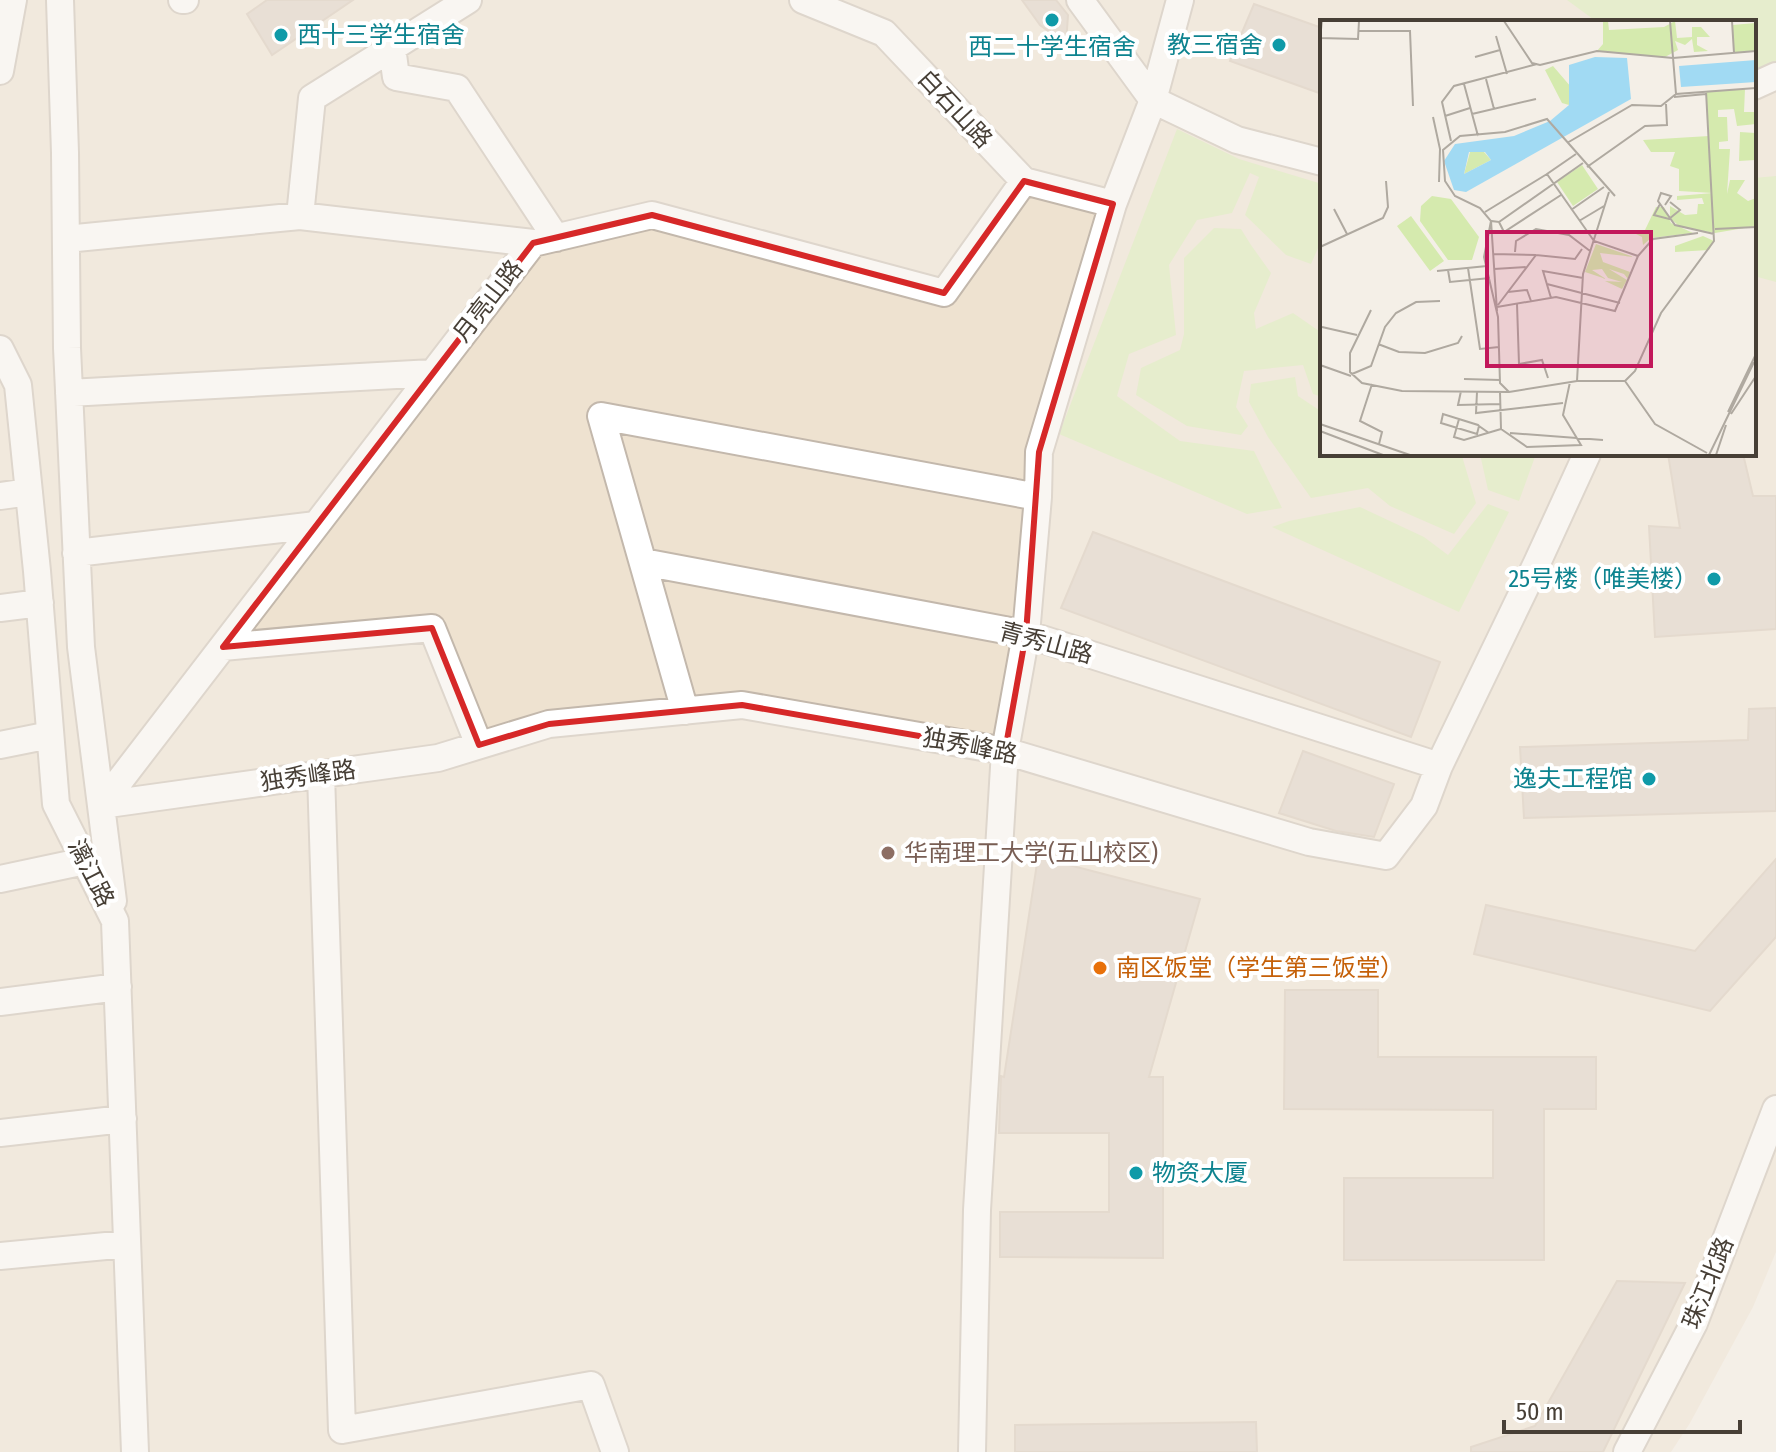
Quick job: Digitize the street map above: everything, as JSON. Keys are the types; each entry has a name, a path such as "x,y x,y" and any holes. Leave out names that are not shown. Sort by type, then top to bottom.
{"street":[{"path":"0,71 13,0"},
{"path":"60,0 69,393 81,647 115,921"},
{"path":"300,216 312,98 468,0"},
{"name":"白石山路","path":"803,0 884,33 1024,181"},
{"path":"1080,0 1153,100 1237,140 1320,161"},
{"path":"972,1452 977,1210 1005,751 1026,634 1039,452 1113,204 1153,100 1180,0"},
{"path":"392,47 396,77 457,88 544,240"},
{"path":"1756,85 1776,76"},
{"path":"66,239 300,216 544,240 652,215 944,293 1024,181 1113,204"},
{"name":"月亮山路","path":"101,805 433,373 544,240"},
{"name":"漓江路","path":"2,358 18,385 56,804 115,921 135,1452"},
{"path":"69,393 433,373"},
{"path":"685,711 601,416 1038,497"},
{"name":"独秀峰路","path":"101,805 438,758 549,724 742,705 1005,751 1309,842 1386,856 1424,806 1439,766 1586,456"},
{"path":"0,496 29,492"},
{"path":"76,553 316,525"},
{"name":"青秀山路","path":"643,562 1026,634 1439,766"},
{"path":"0,608 40,603"},
{"path":"223,647 432,628 479,745"},
{"path":"0,745 50,735"},
{"path":"321,774 342,1430 591,1385 615,1452"},
{"path":"0,879 85,861"},
{"path":"0,1002 118,987"},
{"name":"珠江北路","path":"1627,1452 1694,1323 1776,1109"},
{"path":"0,1133 123,1119"},
{"path":"0,1256 127,1244"}],"highlighted area":[{"path":"1024,181 1113,204 1039,452 1026,634 1005,751 742,705 549,724 479,745 432,628 223,647 533,243 652,215 944,293"}],"shaded area":[{"name":"华南理工大学(五山校区)","path":"0,0 1776,0 1776,1252 1753,1307 1671,1452 0,1452"}],"green space":[{"path":"1567,0 1776,0 1776,62 1756,75 1756,20 1594,20"},
{"path":"1177,129 1239,159 1320,183 1320,244 1311,264 1286,255 1245,215 1259,177 1250,173 1232,213 1197,220 1169,265 1176,335 1129,354 1117,396 1180,441 1254,451 1282,508 1247,514 1059,434"},
{"path":"1776,176 1776,282 1756,277 1756,178"},
{"path":"1214,228 1241,229 1271,273 1254,313 1256,329 1293,313 1320,332 1320,396 1313,394 1303,365 1244,371 1236,407 1248,426 1241,435 1187,426 1136,395 1141,368 1180,350 1184,334 1184,258"},
{"path":"1295,377 1298,396 1320,411 1320,456 1462,456 1476,503 1454,534 1390,506 1368,488 1311,498 1268,437 1249,402 1251,384"},
{"path":"1480,456 1535,456 1519,501 1488,490"},
{"path":"1488,504 1509,512 1459,612 1272,527 1360,507 1424,537 1448,555"}],"building":[{"name":"西十三学生宿舍","path":"267,0 353,0 272,55 247,14"},
{"name":"西二十学生宿舍","path":"1022,0 1056,0 1068,15 1066,44 1040,25"},
{"name":"教三宿舍","path":"1254,4 1320,27 1320,93 1230,61"},
{"name":"25号楼（唯美楼）","path":"1668,456 1743,456 1753,496 1776,496 1776,629 1655,637 1649,526 1680,528"},
{"path":"1093,532 1440,662 1411,737 1061,608"},
{"name":"逸夫工程馆","path":"1776,708 1776,811 1524,818 1520,747 1748,740 1749,709"},
{"path":"1303,751 1394,784 1374,837 1336,831 1279,813"},
{"path":"1038,857 1200,899 1149,1077 1163,1077 1163,1258 1000,1257 1000,1212 1109,1212 1109,1133 999,1133 1001,1076 1004,1077"},
{"path":"1776,859 1776,937 1710,1011 1474,954 1486,905 1695,951"},
{"path":"1285,990 1378,990 1378,1057 1596,1057 1596,1109 1544,1109 1544,1260 1344,1260 1344,1178 1493,1178 1493,1110 1284,1109"},
{"path":"1617,1281 1685,1283 1603,1452 1471,1452 1471,1447 1535,1426"},
{"path":"1256,1422 1257,1452 1015,1452 1015,1425"}],"place":[{"name":"西二十学生宿舍","path":"1052,20"},
{"name":"西十三学生宿舍","path":"281,35"},
{"name":"教三宿舍","path":"1279,45"},
{"name":"25号楼（唯美楼）","path":"1714,579"},
{"name":"逸夫工程馆","path":"1649,779"},
{"name":"华南理工大学(五山校区)","path":"888,853"},
{"name":"南区饭堂（学生第三饭堂）","path":"1100,968"},
{"name":"物资大厦","path":"1136,1173"}]}
